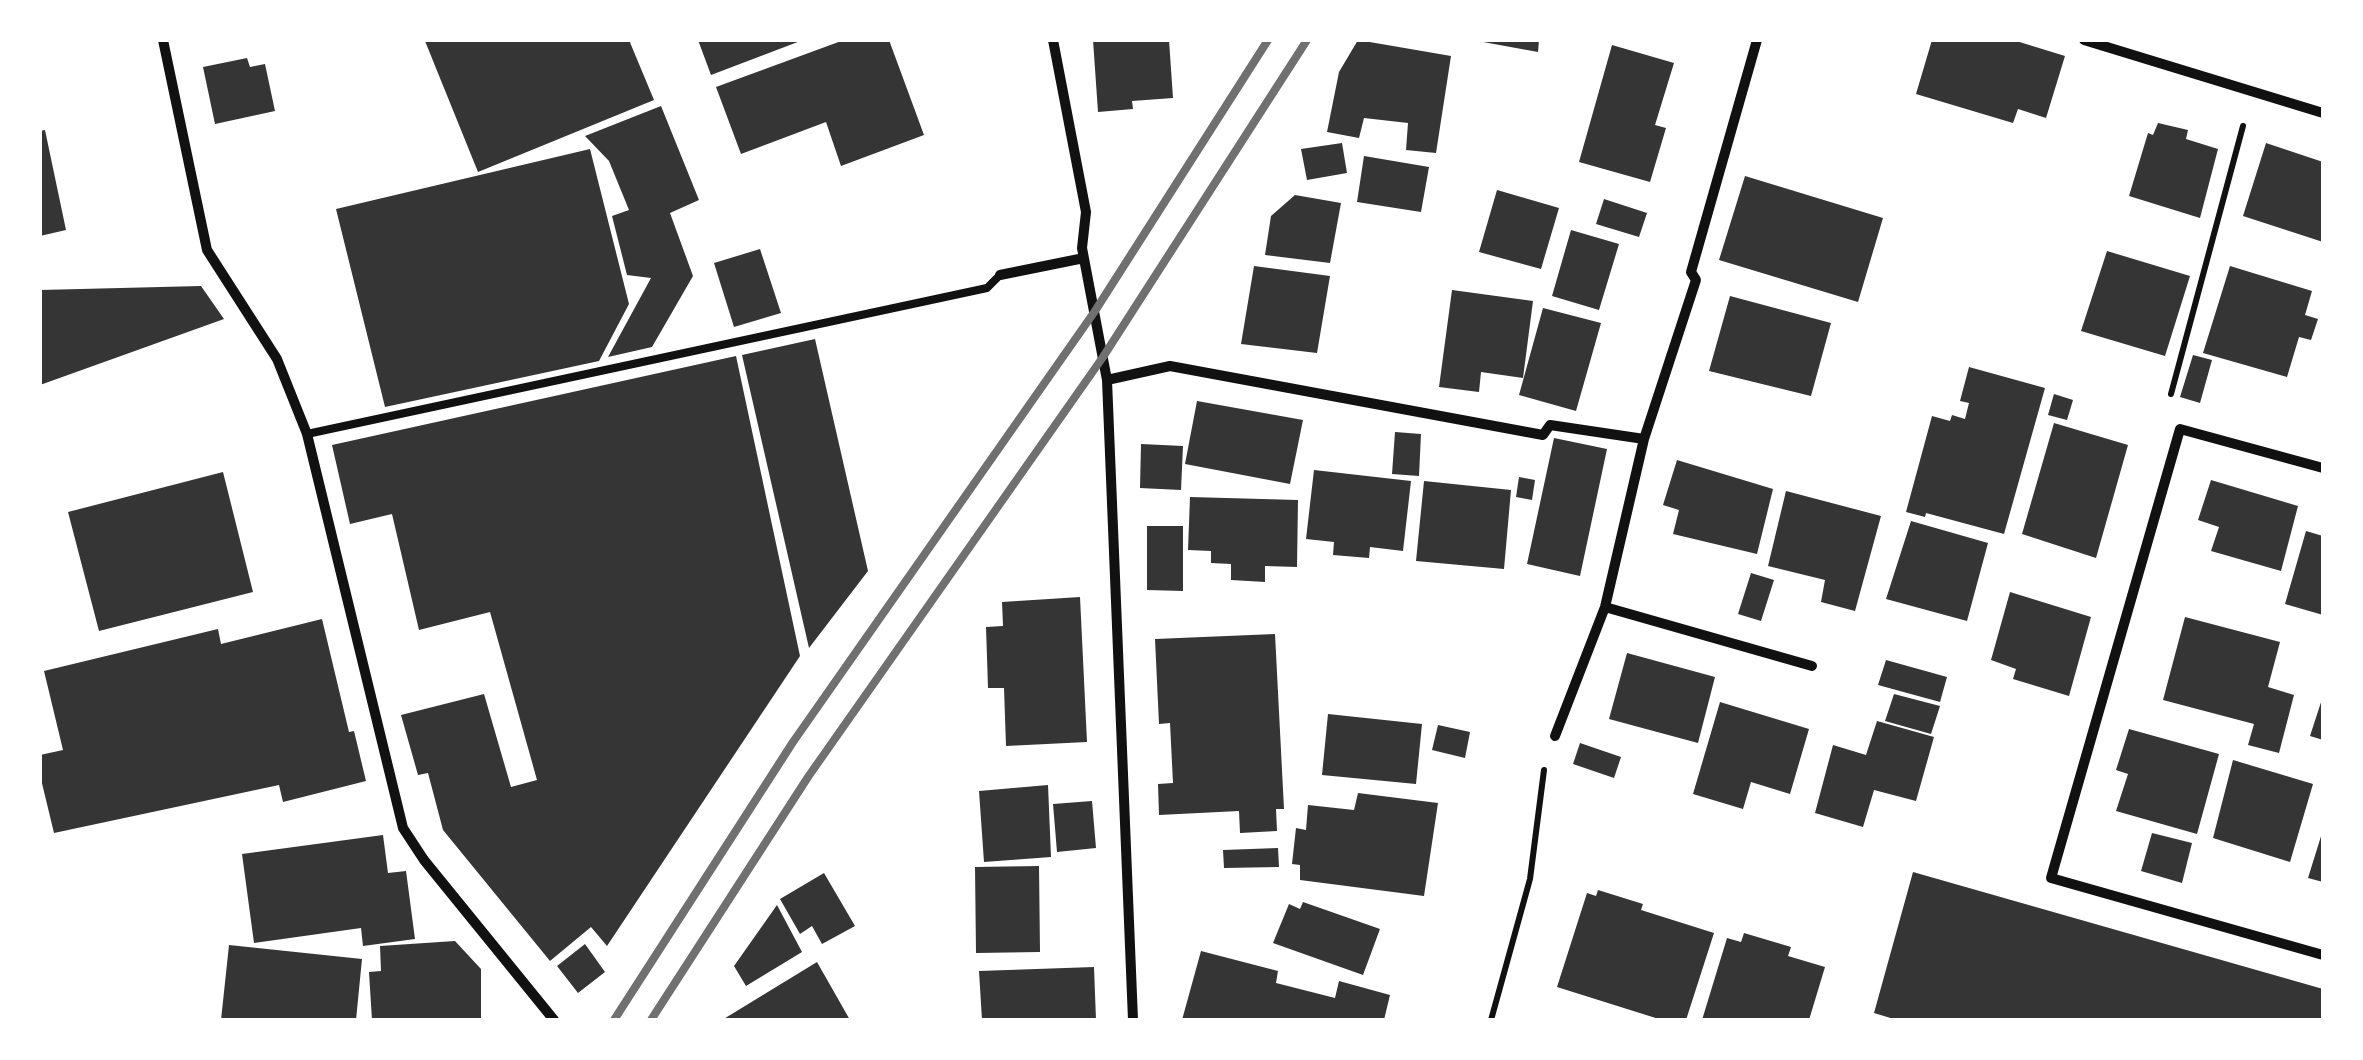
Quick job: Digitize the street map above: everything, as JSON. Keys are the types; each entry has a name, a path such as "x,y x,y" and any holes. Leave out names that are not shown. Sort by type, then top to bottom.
{"street":[{"path":"163,40 207,250 277,359 307,434 403,828 424,860 554,1020"},
{"path":"1053,40 1086,212 1082,248 1107,380 1133,1020"},
{"path":"1555,736 1604,606 1644,439 1696,280 1691,272 1757,40"},
{"path":"2084,40 2323,113"},
{"path":"1000,275 1084,258"},
{"path":"1107,380 1170,366 1543,434 1550,425 1644,439"},
{"path":"2323,468 2180,429 2050,878 2323,955"},
{"path":"1604,606 1812,666"}],"lane":[{"path":"307,434 987,288 1000,275"}],"path":[{"path":"2180,429 2170,399 2253,91"},
{"path":"1491,1020 1530,880 1544,765 1555,736"}],"building":[{"path":"629,40 654,100 478,172 425,41"},
{"path":"698,40 803,40 711,75"},
{"path":"844,40 889,40 924,135 841,166 826,122 741,154 716,87"},
{"path":"1093,40 1169,40 1173,98 1132,101 1133,109 1098,112"},
{"path":"1358,40 1451,56 1436,153 1406,150 1408,123 1364,118 1359,138 1327,132 1339,72"},
{"path":"1472,40 1539,40 1538,52"},
{"path":"1932,40 2013,40 2065,56 2046,118 2018,109 2013,123 1916,94"},
{"path":"1612,45 1674,63 1655,125 1666,128 1650,182 1579,162"},
{"path":"247,58 250,67 265,64 275,111 215,124 203,67"},
{"path":"661,106 699,200 670,213 693,276 652,347 608,357 651,278 627,275 612,216 629,210 609,161 585,136"},
{"path":"2158,123 2188,130 2186,139 2218,149 2200,218 2129,196 2148,133 2153,135"},
{"path":"45,130 66,230 40,236 40,131"},
{"path":"1342,143 1347,173 1307,180 1301,149"},
{"path":"2266,143 2323,162 2323,242 2243,216"},
{"path":"590,149 629,304 599,361 385,407 336,209"},
{"path":"1364,156 1429,167 1421,212 1357,202"},
{"path":"1745,176 1883,218 1858,302 1719,260"},
{"path":"1497,190 1559,208 1541,269 1479,252"},
{"path":"1295,195 1341,203 1330,263 1265,255 1271,216"},
{"path":"1604,199 1647,213 1639,237 1596,224"},
{"path":"1571,230 1619,244 1599,310 1552,296"},
{"path":"760,249 781,313 734,327 714,263"},
{"path":"2107,251 2190,276 2165,356 2081,331"},
{"path":"1254,266 1330,276 1317,353 1241,344"},
{"path":"2230,266 2312,291 2305,315 2318,319 2311,340 2299,337 2287,377 2203,353"},
{"path":"201,286 224,319 40,385 40,290"},
{"path":"1452,290 1533,301 1523,378 1481,372 1479,392 1439,387"},
{"path":"1730,296 1831,323 1811,396 1709,371"},
{"path":"1543,308 1601,323 1576,411 1519,395"},
{"path":"815,339 868,571 809,648 742,355"},
{"path":"2193,355 2212,360 2200,403 2180,397"},
{"path":"736,356 800,656 607,946 591,927 550,961 443,830 428,773 418,775 401,715 484,694 511,787 537,780 490,612 419,630 392,514 350,524 332,445"},
{"path":"1969,367 2045,388 2004,534 1926,513 1925,517 1906,512 1932,416 1950,421 1952,415 1965,419 1969,403 1960,401"},
{"path":"2054,394 2073,400 2067,420 2048,415"},
{"path":"1197,401 1303,420 1290,484 1185,464"},
{"path":"2054,423 2128,445 2096,558 2022,534"},
{"path":"1395,432 1421,434 1419,476 1392,474"},
{"path":"1554,438 1607,449 1580,576 1527,564"},
{"path":"1141,444 1183,446 1181,490 1140,488"},
{"path":"1677,460 1773,489 1757,554 1673,534 1679,510 1663,505"},
{"path":"1314,470 1411,481 1403,551 1370,547 1369,558 1333,555 1334,542 1306,539"},
{"path":"223,472 253,592 99,631 68,512"},
{"path":"1519,477 1535,480 1532,500 1516,497"},
{"path":"2211,480 2298,506 2281,571 2211,551 2219,527 2198,520"},
{"path":"1424,481 1511,490 1504,569 1416,561"},
{"path":"1786,491 1881,516 1855,611 1821,602 1825,580 1768,566"},
{"path":"1190,497 1298,500 1297,567 1265,566 1265,582 1231,580 1231,564 1211,563 1211,551 1188,550"},
{"path":"1911,521 1988,543 1967,621 1886,599"},
{"path":"1147,526 1183,526 1183,591 1147,590"},
{"path":"2306,531 2323,536 2323,615 2285,604"},
{"path":"1751,573 1774,580 1761,621 1738,614"},
{"path":"2010,592 2091,617 2069,696 2013,679 2016,669 1991,660"},
{"path":"1080,597 1087,742 1006,746 1004,688 988,688 986,627 1003,626 1002,602"},
{"path":"2185,617 2280,642 2268,687 2294,695 2279,753 2248,745 2254,724 2163,700"},
{"path":"322,619 349,732 354,731 366,781 283,802 279,785 54,833 40,775 40,755 63,750 44,671 218,629 221,644"},
{"path":"1275,634 1284,809 1276,809 1277,831 1240,833 1239,811 1159,815 1158,784 1173,783 1170,723 1159,724 1155,639"},
{"path":"1627,653 1715,677 1698,743 1609,719"},
{"path":"1886,660 1947,677 1940,702 1878,685"},
{"path":"1894,694 1940,706 1931,734 1885,721"},
{"path":"2323,696 2323,740 2310,736"},
{"path":"1720,702 1809,729 1790,794 1751,782 1743,809 1693,794"},
{"path":"1328,714 1422,724 1416,784 1322,775"},
{"path":"1877,721 1934,737 1916,801 1874,790 1863,827 1815,813 1833,745 1866,755"},
{"path":"1438,725 1470,732 1465,758 1432,750"},
{"path":"2129,729 2219,754 2197,834 2116,811 2128,774 2116,770"},
{"path":"1580,743 1621,757 1614,778 1573,764"},
{"path":"2233,760 2313,784 2290,862 2213,838"},
{"path":"1048,785 1051,857 984,862 979,791"},
{"path":"1358,793 1438,803 1424,896 1300,880 1300,865 1292,864 1296,828 1306,830 1308,805 1354,810"},
{"path":"1092,801 1096,848 1057,852 1053,804"},
{"path":"2152,833 2192,843 2182,883 2141,871"},
{"path":"2323,833 2323,882 2308,878"},
{"path":"383,835 388,873 406,871 415,939 363,946 361,928 254,943 242,854"},
{"path":"1278,848 1279,867 1224,868 1223,850"},
{"path":"1039,866 1040,952 976,953 975,867"},
{"path":"1913,872 2323,989 2323,1020 1897,1020 1874,1013"},
{"path":"824,873 855,926 822,944 812,926 800,934 780,899"},
{"path":"1598,890 1643,904 1641,910 1714,933 1686,1020 1662,1020 1557,987 1587,893 1596,896"},
{"path":"1303,902 1380,929 1363,975 1273,943 1289,904 1300,909"},
{"path":"777,905 802,952 746,986 734,966"},
{"path":"1744,933 1791,947 1788,956 1825,967 1809,1020 1702,1020 1727,938 1741,942"},
{"path":"455,941 481,969 481,1019 372,1020 369,972 381,971 380,946"},
{"path":"585,944 605,972 578,993 557,966"},
{"path":"229,945 362,959 356,1020 221,1020"},
{"path":"1201,951 1278,971 1276,983 1335,998 1339,981 1390,995 1384,1020 1182,1020"},
{"path":"817,962 850,1020 722,1020"},
{"path":"1094,967 1096,1020 982,1020 979,971"}],"railway":[{"path":"614,1020 793,742 1095,311 1268,40"},
{"path":"651,1020 808,777 1103,357 1307,40"}]}
